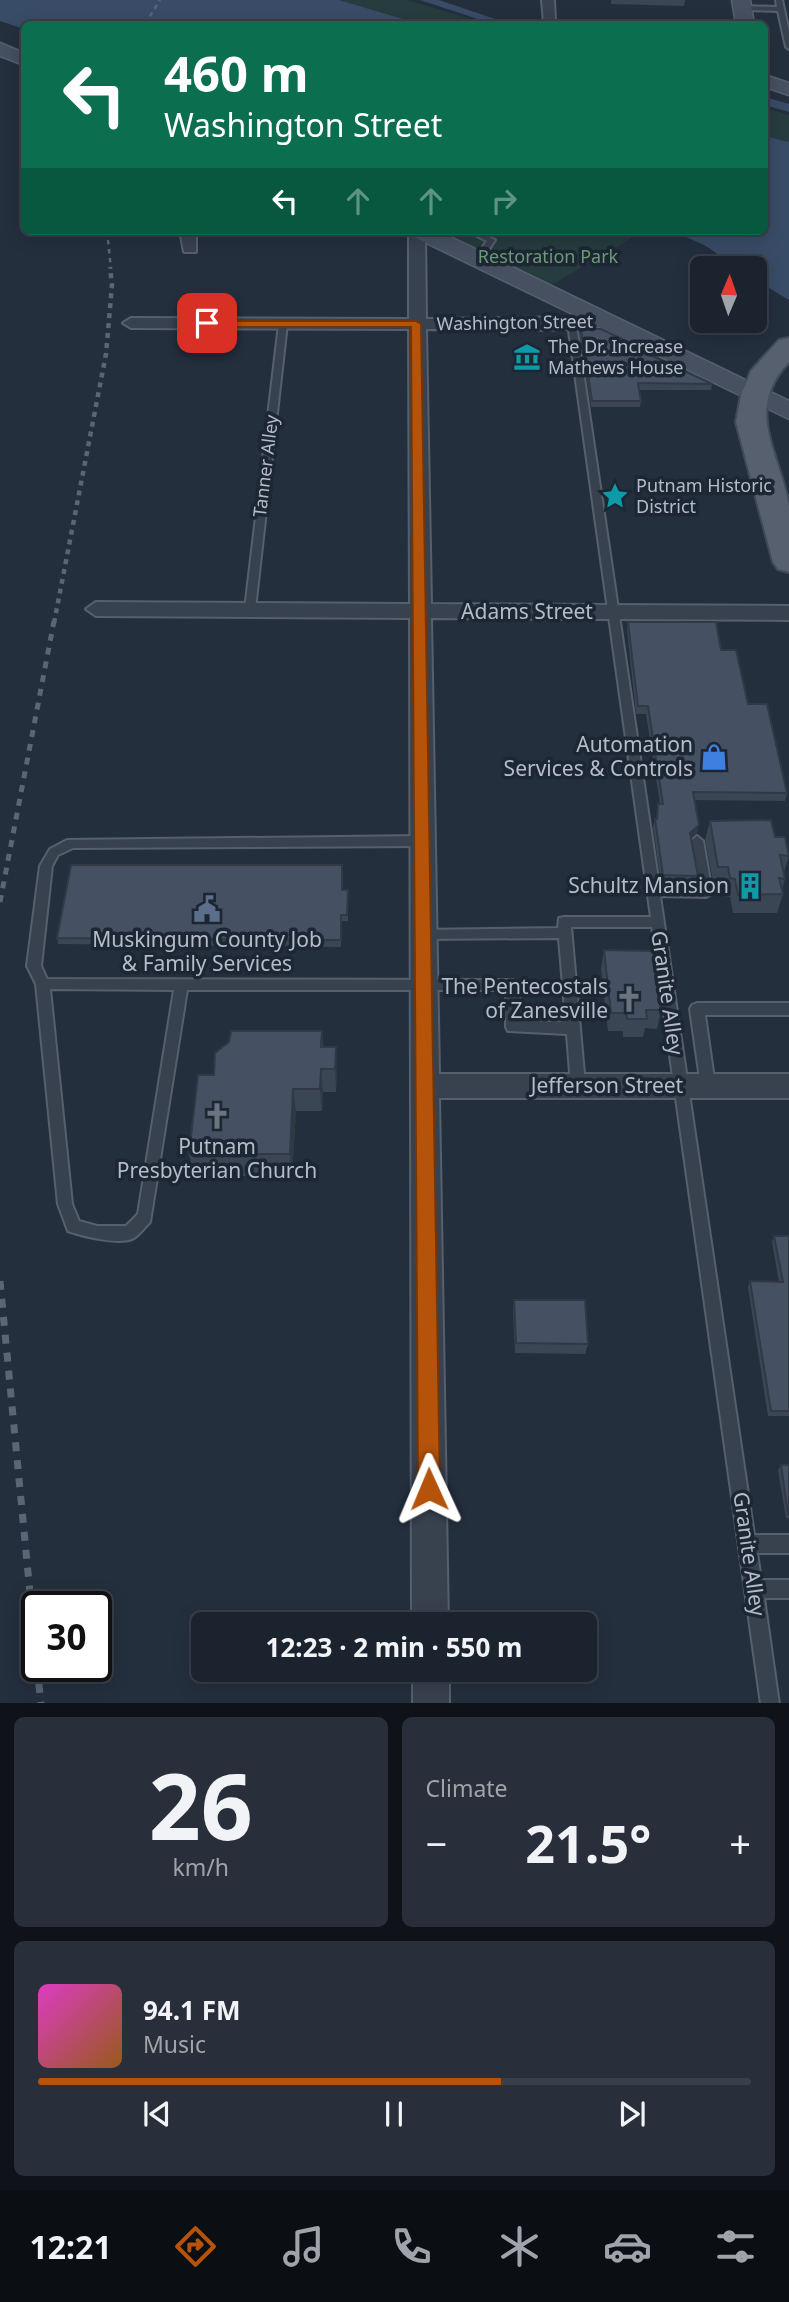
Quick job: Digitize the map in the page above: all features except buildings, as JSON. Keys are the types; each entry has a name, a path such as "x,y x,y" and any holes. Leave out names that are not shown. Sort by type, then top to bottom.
{"main road":[{"path":"785,350 765,371 755,395 750,422 789,562"}],"street":[{"path":"548,0 552,21"},
{"path":"0,49 21,59"},
{"path":"768,82 789,89"},
{"path":"188,235 190,249"},
{"path":"419,235 416,324 422,612 430,1612"},
{"path":"427,235 789,411"},
{"name":"Washington Street","path":"131,323 605,322"},
{"name":"Adams Street","path":"96,609 789,613"},
{"name":"Jefferson Street","path":"426,1086 789,1086"},
{"path":"430,1682 431,1703"}],"lane":[{"path":"779,0 789,47"},
{"path":"743,11 780,9"},
{"path":"478,260 491,240 480,235"},
{"name":"Tanner Alley","path":"250,609 283,324"},
{"name":"Granite Alley","path":"572,324 652,891 694,1086 747,1544 770,1703"},
{"path":"181,985 145,1217 129,1233 108,1233 73,1226 65,1205 43,984 34,966 46,866 54,852 71,843 422,841"},
{"path":"652,891 706,892 697,841"},
{"path":"578,1086 564,922 657,922"},
{"path":"423,934 565,933"},
{"path":"43,984 512,985 513,1027 573,1028"},
{"path":"694,1086 697,1009 789,1009"},
{"path":"747,1544 789,1544"},
{"path":"754,1589 789,1589"}],"green space":[{"path":"339,0 407,0 478,21 410,21"},
{"path":"768,109 789,115 789,142 768,137"},
{"name":"Restoration Park","path":"443,235 637,235 550,286"}],"water":[{"path":"0,0 339,0 410,21 21,21 21,28 0,21"},
{"path":"768,137 789,142 789,300 767,287 767,256 721,256 682,235 768,235"}],"waterway":[{"path":"426,0 494,21"},
{"path":"768,102 789,108"}],"railway":[{"path":"147,21 160,0"},
{"path":"107,235 111,269"},
{"path":"54,623 106,354 112,285 110,267"},
{"path":"0,902 54,621"},
{"path":"0,1281 41,1703"}],"place":[{"name":"The Dr. Increase Mathews House","path":"527,357"},
{"name":"Putnam Historic District","path":"615,496"},
{"name":"Automation Services & Controls","path":"714,757"},
{"name":"Schultz Mansion","path":"750,886"},
{"name":"Muskingum County Job & Family Services","path":"207,909"},
{"name":"The Pentecostals of Zanesville","path":"629,999"},
{"name":"Putnam Presbyterian Church","path":"217,1116"}],"route":[{"path":"207,323 416,324 422,612 429,1489"}]}
